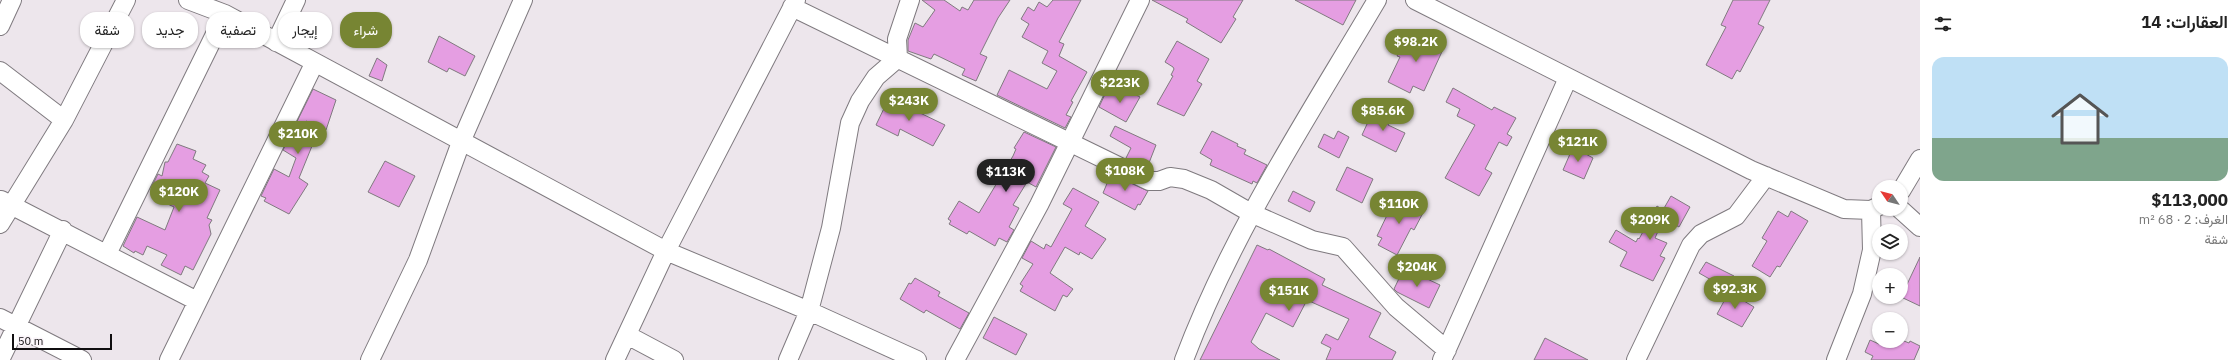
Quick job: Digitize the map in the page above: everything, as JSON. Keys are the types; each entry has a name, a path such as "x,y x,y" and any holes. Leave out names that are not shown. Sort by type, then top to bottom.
{"street":[{"path":"0,26 12,0"},
{"path":"0,224 6,202 64,120 126,0"},
{"path":"188,0 220,12"},
{"path":"276,42 296,0"},
{"path":"370,360 418,260 461,142 523,0"},
{"path":"898,58 897,39 910,0"},
{"path":"955,360 1040,205 1140,0"},
{"path":"1184,360 1215,283 1251,212 1377,0"},
{"path":"1415,0 1766,176 1844,209 1872,208"},
{"path":"615,360 666,251 794,4 898,58 1149,181 1160,181 1170,177 1184,179 1211,190 1251,212 1312,240 1343,247 1396,307 1444,355 1568,78"},
{"path":"270,39 314,64 666,251 810,311 917,360"},
{"path":"107,254 208,48"},
{"path":"788,360 810,311 831,228 850,124 860,101 876,77 898,58"},
{"path":"168,360 314,64"},
{"path":"0,71 64,120"},
{"path":"1908,180 1920,159"},
{"path":"1636,360 1691,245 1701,234 1736,216 1766,176"},
{"path":"6,202 197,300"},
{"path":"1836,360 1862,294 1872,250 1874,216"},
{"path":"1908,216 1920,227"},
{"path":"0,360 18,327 63,230"},
{"path":"0,318 82,360"},
{"path":"627,335 674,360"}],"building":[{"path":"922,0 944,0 960,11 962,7 968,10 974,0 1010,0 998,18 980,54 987,57 976,81 962,75 965,69 934,54 931,59 908,51 908,40 915,23 923,27 935,10"},
{"path":"1053,0 1081,0 1059,42 1064,44 1059,56 1087,72 1071,101 1073,102 1066,115 1071,117 1065,128 997,95 1009,70 1047,89 1057,71 1042,63 1048,51 1022,37 1029,24 1021,19 1028,7 1034,11 1039,2 1047,7"},
{"path":"1152,0 1243,0 1233,17 1236,19 1221,43 1186,22 1188,19"},
{"path":"1295,0 1356,0 1343,25"},
{"path":"1733,0 1770,0 1758,24 1764,27 1740,72 1737,70 1732,79 1706,65 1726,27 1721,25"},
{"path":"1418,32 1445,45 1424,91 1413,86 1410,93 1388,82 1400,57 1397,56 1404,41 1408,42 1410,37 1415,39"},
{"path":"439,36 475,56 465,76 449,68 447,72 428,62"},
{"path":"1177,41 1209,59 1197,81 1202,84 1184,116 1157,104 1173,76 1171,75 1174,69 1173,67 1165,62"},
{"path":"377,58 387,65 382,81 369,76"},
{"path":"1453,88 1492,110 1494,107 1516,118 1507,134 1512,137 1507,146 1499,142 1485,169 1492,173 1479,196 1445,178 1475,125 1457,116 1460,109 1446,102"},
{"path":"313,89 336,100 326,130 318,125 306,121 293,140 312,146 299,178 308,184 289,214 264,201 266,198 261,196 274,169 289,177 296,158 283,150"},
{"path":"1124,89 1140,97 1126,122 1099,107 1107,90 1120,97"},
{"path":"889,98 945,125 933,146 900,129 898,136 876,125"},
{"path":"1373,111 1390,120 1388,125 1405,133 1396,152 1362,135"},
{"path":"1115,126 1156,145 1147,168 1126,158 1131,148 1110,136"},
{"path":"1212,131 1238,144 1237,146 1246,150 1244,154 1267,165 1257,183 1253,181 1252,184 1210,165 1212,160 1200,153"},
{"path":"1338,131 1349,137 1339,158 1318,147 1324,134 1334,139"},
{"path":"1024,132 1056,147 1036,187 1027,182 1013,205 1019,208 1009,227 1014,230 1007,242 999,238 995,246 969,231 967,234 949,224 951,221 948,219 959,201 979,213 1013,156 1016,149 1014,148"},
{"path":"177,144 196,151 193,159 206,165 202,172 209,176 205,183 220,190 207,218 212,220 209,225 211,234 193,270 185,266 181,275 161,265 167,255 147,246 143,255 135,251 134,253 123,246 137,217 165,230 174,207 155,198 159,190 152,186 158,174 162,176 165,162 168,162"},
{"path":"1573,147 1593,158 1584,179 1563,170"},
{"path":"385,161 415,176 399,207 368,192"},
{"path":"1347,167 1373,179 1362,203 1336,190"},
{"path":"1111,174 1148,191 1140,205 1138,204 1135,210 1103,193"},
{"path":"1073,188 1099,202 1085,226 1106,239 1092,259 1080,252 1079,255 1065,247 1050,273 1073,289 1067,297 1063,295 1055,311 1020,291 1023,286 1020,284 1033,264 1022,258 1031,241 1044,249 1046,244 1051,247 1072,209 1063,204"},
{"path":"1293,191 1315,202 1310,212 1288,201"},
{"path":"1671,196 1690,207 1679,227 1664,218 1655,238 1667,243 1660,256 1665,258 1653,281 1620,266 1627,252 1609,242 1616,230 1636,242 1657,206 1663,210"},
{"path":"1398,200 1405,204 1407,200 1425,209 1414,230 1411,228 1397,255 1378,245 1382,238 1377,236 1391,207"},
{"path":"1778,211 1788,217 1791,211 1808,221 1780,267 1777,266 1770,277 1752,266 1767,241 1762,238"},
{"path":"1257,245 1268,250 1269,249 1325,279 1322,285 1381,313 1369,337 1396,352 1392,360 1326,360 1331,348 1321,343 1326,334 1338,340 1349,319 1307,300 1293,327 1266,313 1251,342 1259,349 1280,360 1200,360"},
{"path":"1920,257 1920,306 1908,300 1908,282"},
{"path":"1706,262 1734,276 1727,289 1699,273"},
{"path":"1404,268 1440,285 1429,308 1397,292 1394,289"},
{"path":"915,278 940,292 938,296 969,313 960,329 926,310 924,313 900,299 909,283 911,284"},
{"path":"1729,292 1754,307 1742,327 1717,314"},
{"path":"994,317 1027,334 1016,355 983,338"},
{"path":"1545,338 1588,360 1534,360"},
{"path":"1870,340 1872,341 1872,348 1908,348 1908,343 1910,341 1920,346 1914,360 1871,360 1873,356 1865,352"}]}
